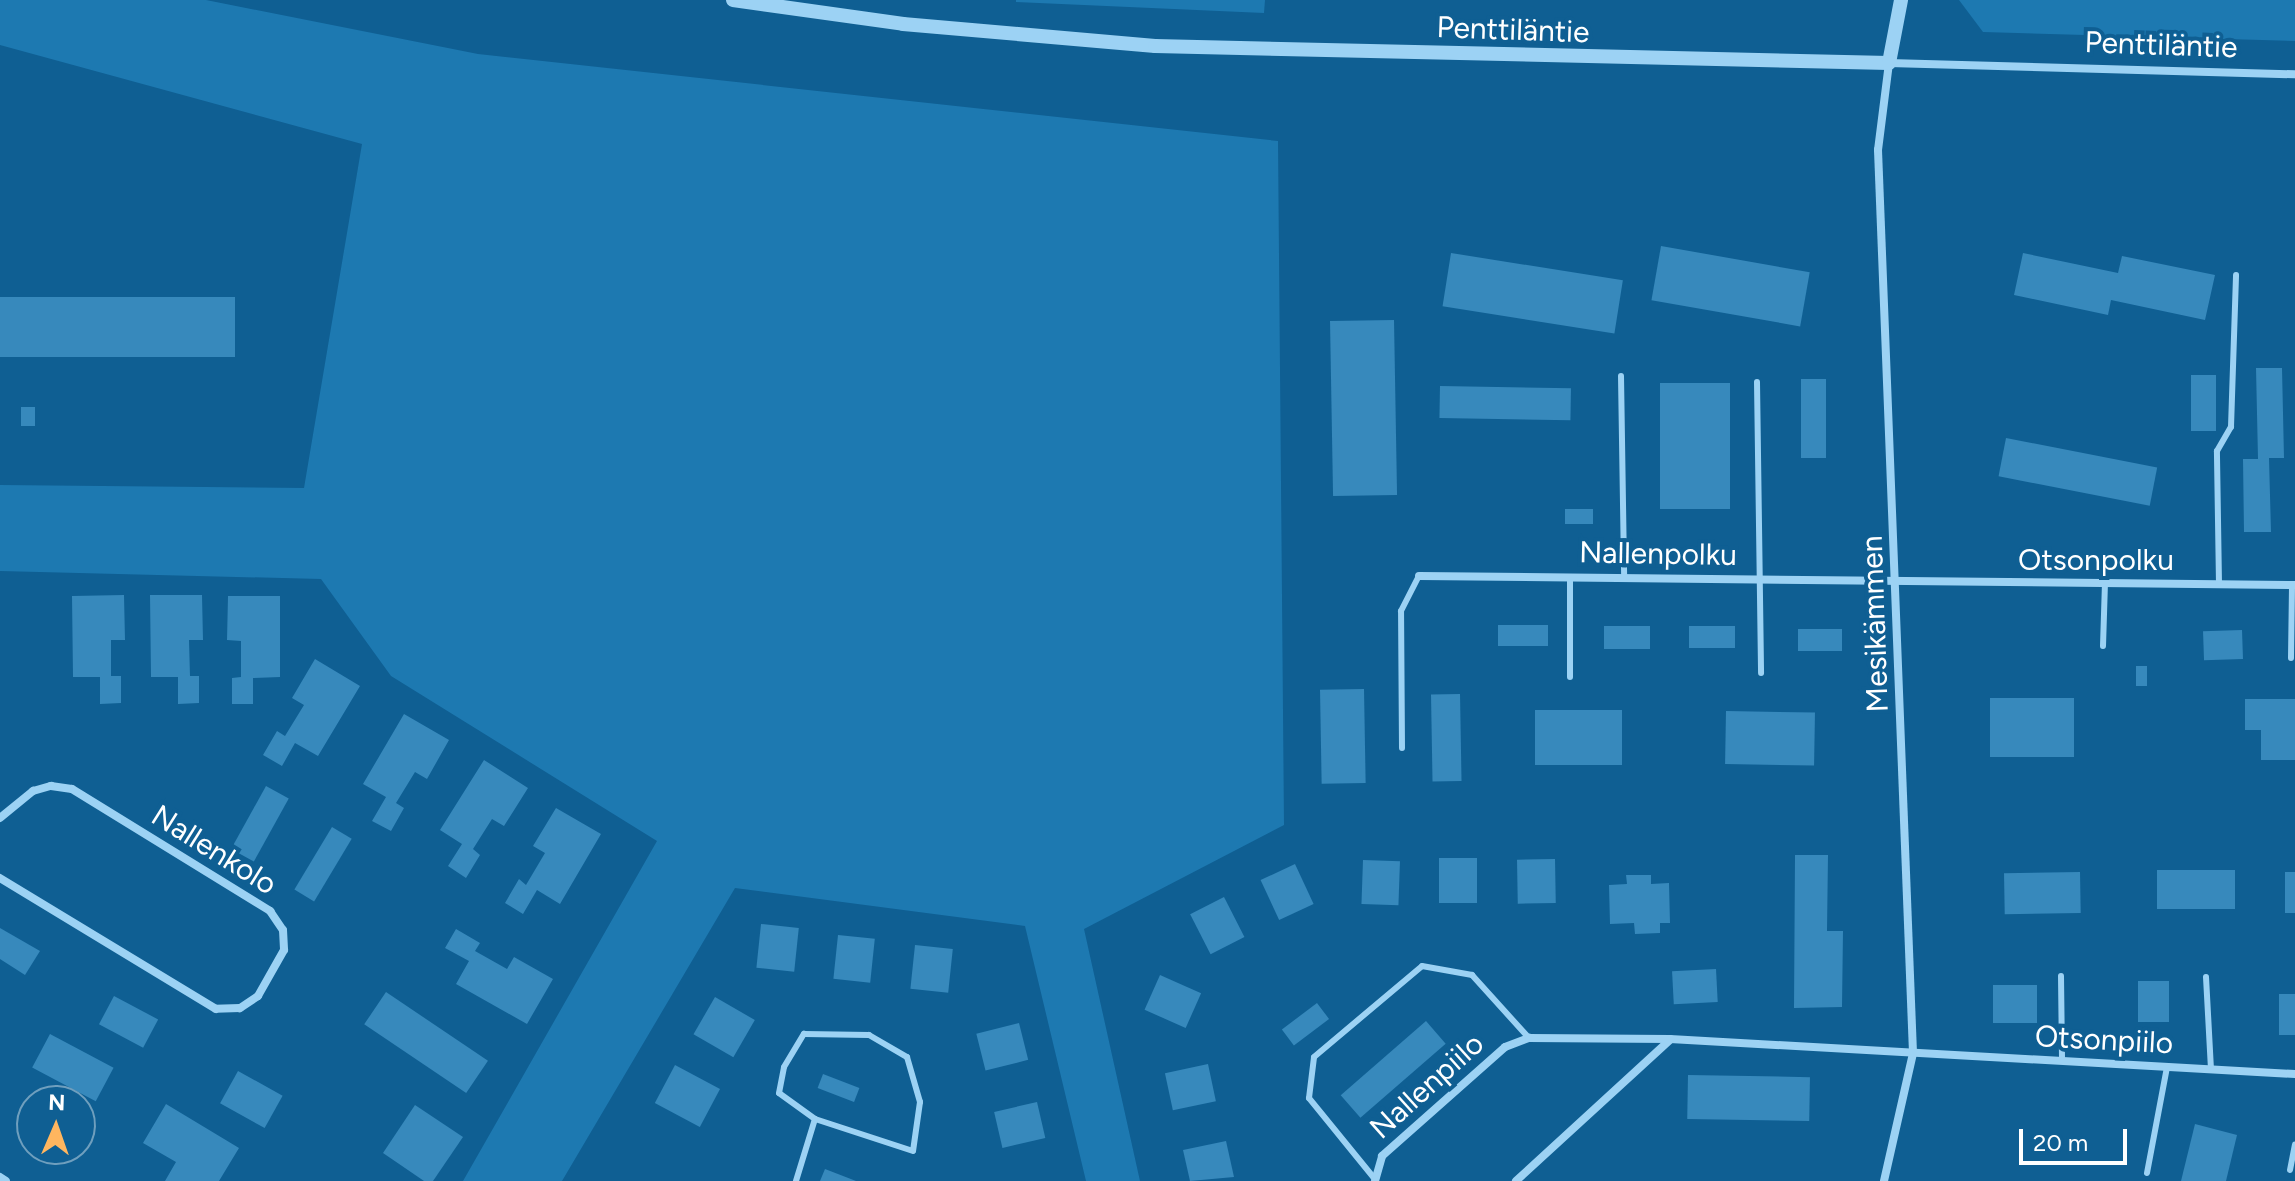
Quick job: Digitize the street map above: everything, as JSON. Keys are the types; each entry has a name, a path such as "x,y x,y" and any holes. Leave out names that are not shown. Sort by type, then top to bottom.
{"street":[{"name":"Penttiläntie","path":"733,0 903,24 1155,46 2295,74"},
{"path":"1889,63 1901,0"},
{"name":"Mesikämmen","path":"1884,1181 1913,1053 1898,581 1878,150 1889,63"},
{"name":"Nallenpolku","path":"1419,576 1898,581"},
{"name":"Otsonpolku","path":"1898,581 2294,585"},
{"name":"Nallenkolo","path":"0,818 33,791 51,786 72,789 270,911 283,930 284,950 258,996 240,1008 216,1009 0,878"},
{"name":"Nallenpiilo","path":"1375,1179 1382,1156 1505,1047 1529,1038 1670,1039 1913,1053"},
{"path":"1516,1181 1670,1039"},
{"name":"Otsonpiilo","path":"1913,1053 2294,1074"},
{"path":"0,1177 6,1181"}],"lane":[{"path":"2219,584 2217,451 2231,427 2236,275"},
{"path":"1621,376 1624,578"},
{"path":"1757,382 1761,673"},
{"path":"1402,748 1401,611 1419,576"},
{"path":"1570,577 1570,677"},
{"path":"2103,646 2105,584"},
{"path":"2291,658 2294,585"},
{"path":"1375,1179 1309,1098 1314,1057 1422,966 1472,975 1529,1038"},
{"path":"2061,976 2062,1061"},
{"path":"2206,977 2211,1069"},
{"path":"804,1034 869,1035 907,1057 920,1102 913,1151 815,1119 779,1093 784,1067 804,1034"},
{"path":"2147,1173 2167,1067"},
{"path":"796,1181 815,1119"},
{"path":"2290,1170 2295,1144"}],"shaded area":[{"path":"0,0 206,0 478,54 1278,141 1284,825 1084,929 1140,1181 1086,1181 1025,926 735,888 562,1181 463,1181 657,841 391,676 321,579 0,571 0,485 304,488 362,144 0,45"},
{"path":"1016,0 1265,0 1264,13"},
{"path":"1959,0 2295,0 2295,41 1983,32"}],"building":[{"path":"1661,246 1810,272 1800,326 1651,300"},
{"path":"1451,253 1623,280 1614,334 1443,306"},
{"path":"2023,253 2118,273 2122,256 2215,275 2205,320 2111,300 2108,315 2014,295"},
{"path":"0,297 235,297 235,357 0,357"},
{"path":"1394,320 1397,495 1333,496 1330,321"},
{"path":"2256,368 2282,368 2284,458 2269,458 2271,532 2244,532 2243,459 2258,459"},
{"path":"2191,375 2216,375 2216,431 2191,431"},
{"path":"1801,379 1826,379 1826,458 1801,458"},
{"path":"1660,383 1730,383 1730,509 1660,509"},
{"path":"1440,386 1571,388 1570,420 1439,418"},
{"path":"21,407 35,407 35,426 21,426"},
{"path":"2006,438 2157,467 2150,506 1999,476"},
{"path":"1565,509 1593,509 1593,524 1565,524"},
{"path":"124,595 125,640 111,640 111,676 121,676 121,703 100,704 100,677 73,677 72,596"},
{"path":"150,595 202,595 203,640 189,640 190,676 199,676 199,703 178,704 178,677 151,677"},
{"path":"228,596 280,596 280,677 253,678 253,704 232,704 232,678 241,677 241,641 227,640"},
{"path":"1498,625 1548,625 1548,646 1498,646"},
{"path":"1604,626 1650,626 1650,649 1604,649"},
{"path":"1689,626 1735,626 1735,648 1689,648"},
{"path":"1798,629 1842,629 1842,651 1798,651"},
{"path":"2242,630 2243,659 2204,660 2203,631"},
{"path":"315,659 360,686 318,756 295,743 282,766 263,755 277,731 285,736 304,705 292,698"},
{"path":"2136,666 2147,666 2147,686 2136,686"},
{"path":"1364,689 1366,783 1322,784 1320,690"},
{"path":"1460,694 1462,781 1433,781 1431,695"},
{"path":"1990,698 2074,698 2074,757 1990,757"},
{"path":"2245,699 2295,699 2295,760 2261,760 2261,730 2245,730"},
{"path":"1535,710 1622,710 1622,765 1535,765"},
{"path":"1726,711 1815,713 1814,766 1725,764"},
{"path":"404,714 449,740 427,779 415,772 396,803 404,808 391,831 372,821 386,797 363,784"},
{"path":"484,760 528,788 504,826 492,819 473,849 480,855 466,878 448,866 462,844 440,830"},
{"path":"266,786 289,799 254,862 231,849"},
{"path":"556,808 601,834 560,904 537,890 523,914 505,903 519,879 526,885 545,853 533,846"},
{"path":"332,827 352,839 314,901 294,890"},
{"path":"1795,855 1828,855 1827,931 1843,931 1842,1007 1794,1008"},
{"path":"1439,858 1477,858 1477,903 1439,903"},
{"path":"1555,859 1556,903 1518,904 1517,860"},
{"path":"1363,860 1400,861 1398,905 1361,904"},
{"path":"1295,864 1314,904 1279,920 1261,880"},
{"path":"2157,870 2235,870 2235,909 2157,909"},
{"path":"2080,872 2081,913 2005,914 2004,873"},
{"path":"2285,872 2295,872 2295,913 2285,913"},
{"path":"1626,875 1651,875 1651,884 1669,883 1670,923 1660,923 1660,933 1635,934 1634,923 1610,924 1609,885 1627,884"},
{"path":"1224,897 1244,937 1211,954 1190,914"},
{"path":"761,924 799,928 794,972 756,968"},
{"path":"0,928 40,951 25,975 0,959"},
{"path":"456,929 480,943 475,951 507,969 514,957 553,979 527,1024 456,984 469,961 445,948"},
{"path":"838,935 875,939 870,983 833,979"},
{"path":"915,945 953,949 948,993 910,989"},
{"path":"1716,969 1718,1002 1674,1004 1672,971"},
{"path":"1160,975 1201,993 1186,1028 1145,1010"},
{"path":"2138,981 2169,981 2169,1022 2138,1022"},
{"path":"1993,985 2037,985 2037,1023 1993,1023"},
{"path":"386,992 488,1061 466,1093 364,1024"},
{"path":"2279,994 2295,994 2295,1035 2279,1035"},
{"path":"114,996 158,1019 143,1048 99,1024"},
{"path":"715,997 755,1020 733,1057 694,1034"},
{"path":"1317,1003 1329,1019 1294,1045 1282,1029"},
{"path":"1426,1021 1446,1044 1360,1118 1341,1095"},
{"path":"1019,1023 1028,1060 986,1071 976,1034"},
{"path":"50,1034 114,1068 96,1101 96,1085 65,1085 32,1068"},
{"path":"1208,1064 1216,1101 1173,1110 1165,1073"},
{"path":"675,1065 720,1089 700,1127 655,1103"},
{"path":"238,1071 283,1096 265,1128 220,1103"},
{"path":"823,1074 859,1088 854,1102 818,1088"},
{"path":"1688,1075 1810,1077 1809,1121 1687,1119"},
{"path":"1037,1102 1045,1138 1002,1148 994,1112"},
{"path":"166,1104 239,1148 219,1181 165,1181 176,1162 143,1143"},
{"path":"415,1105 463,1137 433,1181 424,1181 383,1153"},
{"path":"2195,1124 2237,1135 2226,1181 2181,1181"},
{"path":"1226,1141 1234,1177 1190,1181 1183,1150"},
{"path":"825,1169 856,1181 820,1181"}]}
